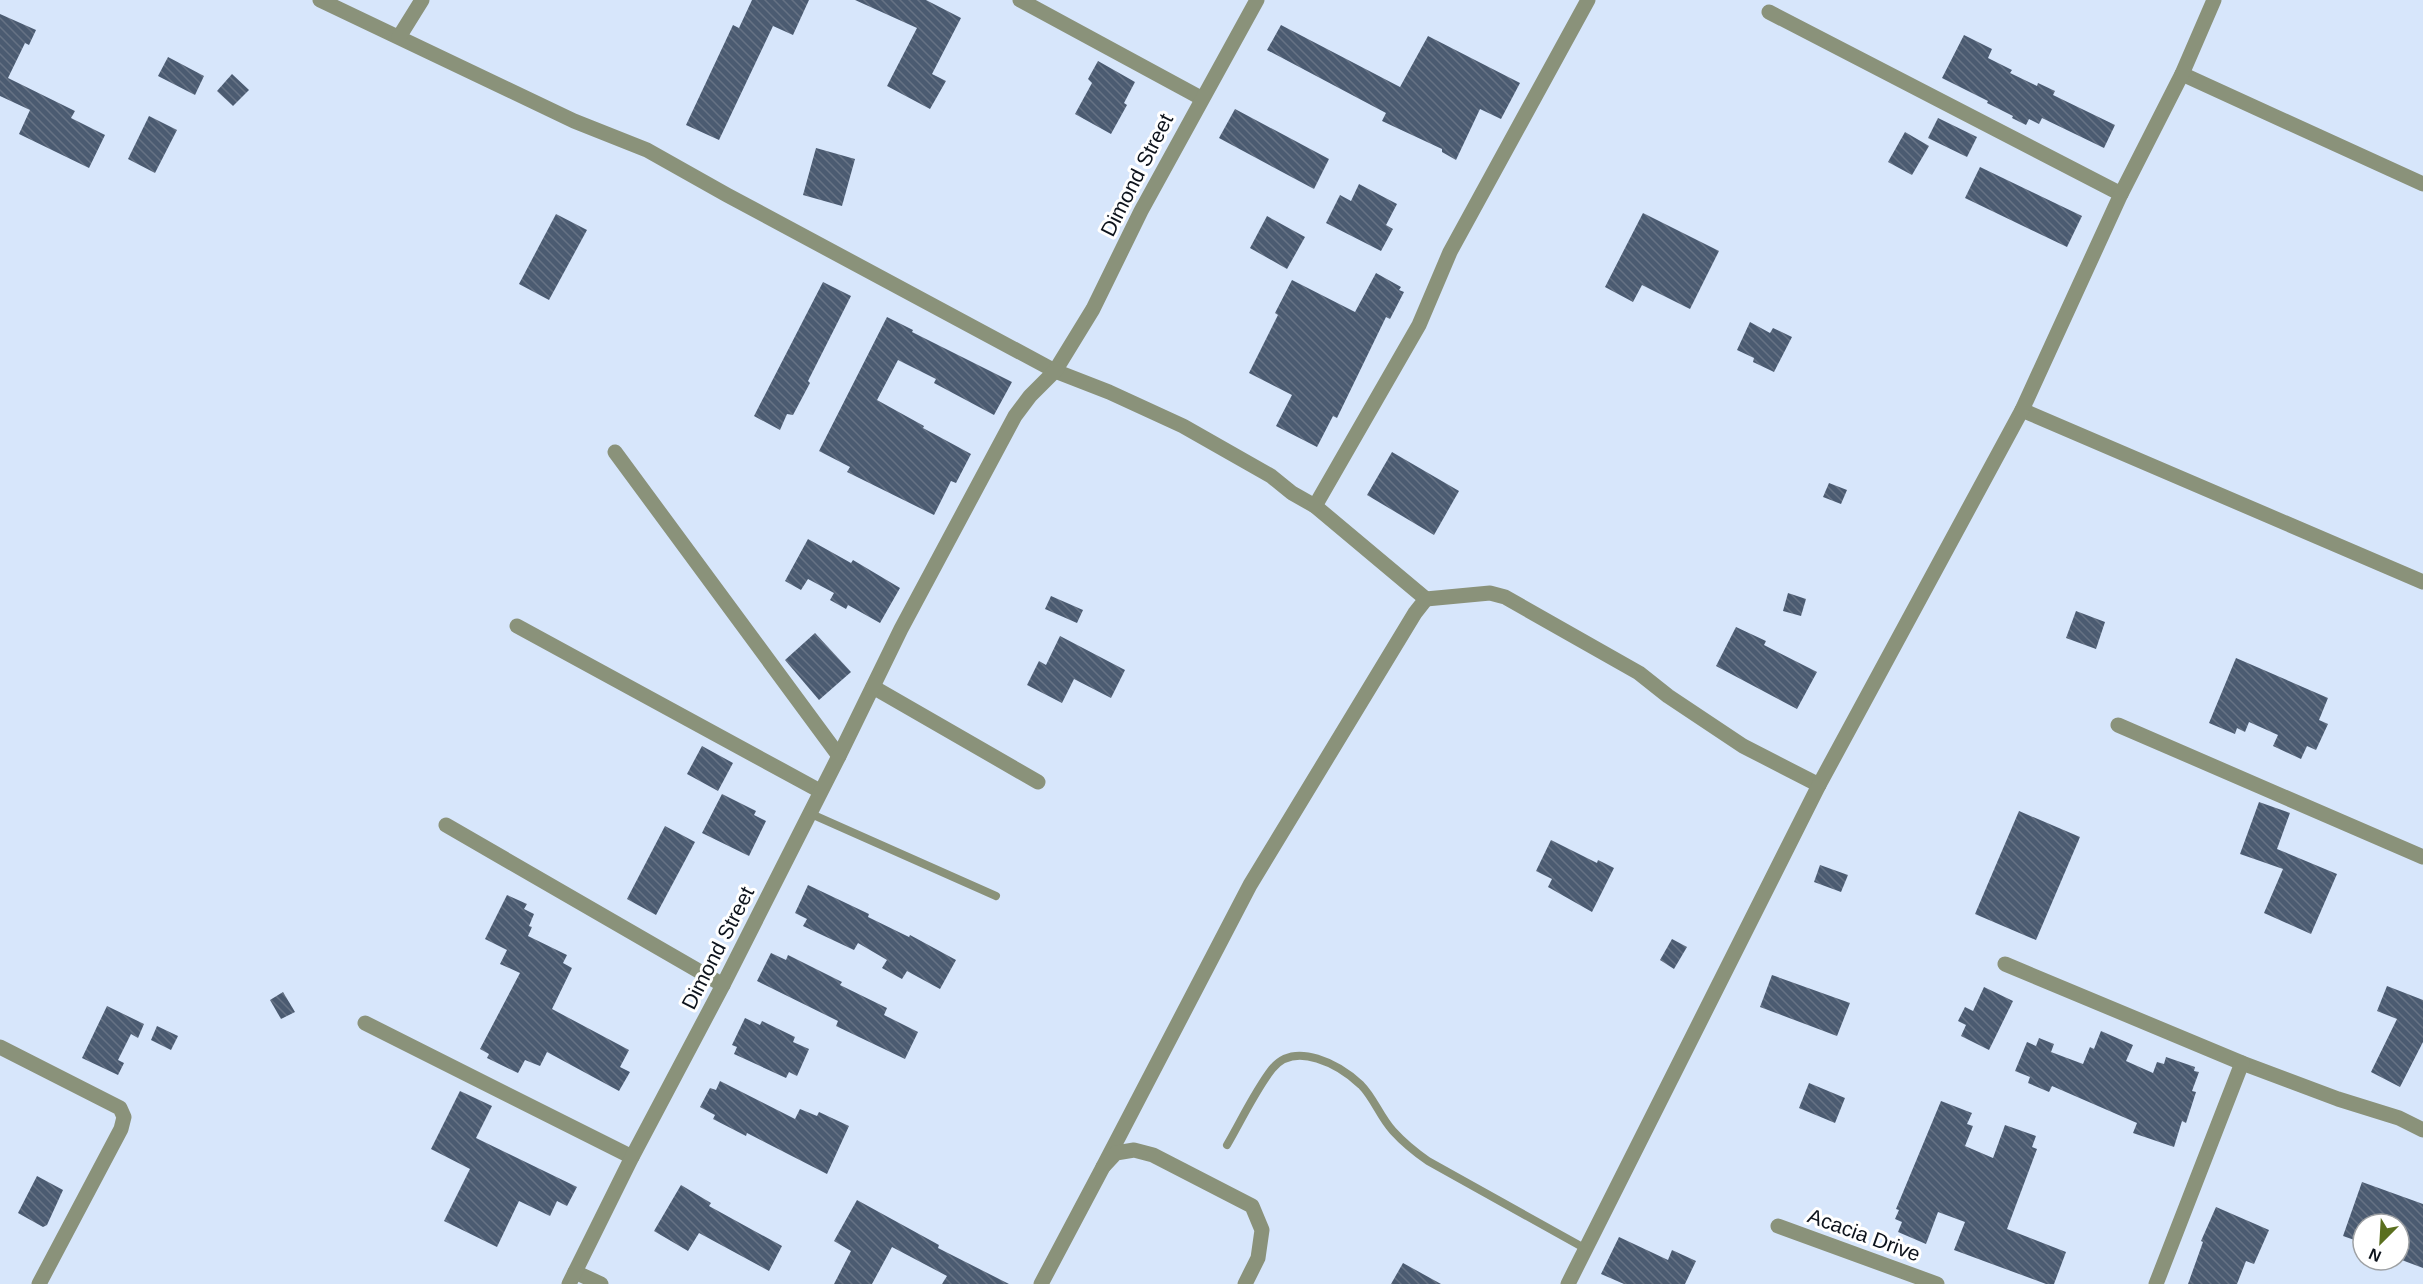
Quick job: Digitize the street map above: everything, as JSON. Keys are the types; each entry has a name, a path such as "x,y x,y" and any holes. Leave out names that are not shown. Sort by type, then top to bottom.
{"street":[{"path":"320,0 574,121 647,150 1055,371 1109,392 1183,426 1271,476 1292,493 1315,506 1426,599 1490,593 1505,597 1639,673 1668,696 1743,746 1819,785"},
{"path":"399,37 422,0"},
{"path":"1020,0 1201,98"},
{"name":"Dimond Street","path":"572,1278 632,1157 723,986 900,629 1015,416 1030,396 1055,371 1093,309 1141,211 1201,98 1257,0"},
{"path":"1315,506 1419,325 1450,252 1588,0"},
{"path":"1568,1284 1819,785 2022,410 2121,194 2182,74 2214,0"},
{"path":"1769,12 2121,194"},
{"path":"2182,74 2423,184"},
{"path":"2022,410 2423,582"},
{"path":"615,452 839,756"},
{"path":"1041,1284 1250,885 1426,599"},
{"path":"517,626 820,791"},
{"path":"873,687 1038,782"},
{"path":"2118,725 2423,857"},
{"path":"446,825 723,986"},
{"path":"2005,964 2241,1063 2338,1099 2399,1118 2423,1130"},
{"path":"365,1023 632,1157"},
{"path":"0,1047 120,1108 124,1117 121,1129 39,1284"},
{"path":"2156,1284 2241,1063"},
{"path":"1103,1167 1116,1153 1134,1150 1153,1155 1252,1206 1262,1230 1258,1258 1245,1284"},
{"name":"Acacia Drive","path":"1778,1226 1937,1284"},
{"path":"572,1278 601,1284"}],"lane":[{"path":"809,813 996,896"},
{"path":"1227,1145 1273,1068 1295,1055 1318,1059 1341,1069 1362,1086 1391,1129 1410,1148 1428,1161 1586,1249"}],"building":[{"path":"752,0 809,0 793,35 773,26 719,140 686,125 733,25 739,28"},
{"path":"855,0 926,0 961,18 932,74 946,81 930,109 887,86 917,28"},
{"path":"0,14 36,30 29,45 25,43 8,78 75,111 71,118 105,135 89,168 19,134 30,110 0,96"},
{"path":"1281,25 1400,87 1428,36 1520,83 1501,119 1480,109 1456,160 1442,152 1442,149 1382,121 1386,113 1267,50"},
{"path":"1964,35 1992,49 1988,58 2012,70 2010,73 2037,86 2038,83 2055,91 2053,95 2115,125 2104,148 2042,118 2039,124 2029,119 2026,125 1987,103 1988,101 1942,78"},
{"path":"168,57 204,76 195,95 158,76"},
{"path":"1098,61 1135,82 1124,103 1127,105 1111,134 1075,114 1092,83 1088,79"},
{"path":"232,74 249,90 233,106 217,91"},
{"path":"1235,109 1329,159 1314,189 1219,138"},
{"path":"149,116 177,130 155,173 128,159"},
{"path":"1938,118 1977,137 1967,157 1928,138"},
{"path":"1905,132 1929,146 1912,175 1888,162"},
{"path":"816,148 855,159 842,206 803,195"},
{"path":"1980,167 2082,216 2067,247 1965,198"},
{"path":"1359,184 1397,204 1386,225 1393,229 1381,251 1326,223 1340,195 1351,201"},
{"path":"1643,213 1719,251 1690,309 1642,285 1633,302 1605,287"},
{"path":"556,214 587,230 549,300 519,284"},
{"path":"1267,216 1305,237 1287,269 1250,248"},
{"path":"1376,273 1401,287 1399,290 1404,292 1390,319 1386,317 1337,418 1333,416 1317,447 1276,426 1292,395 1249,373 1278,315 1275,313 1292,280 1355,312"},
{"path":"823,282 851,296 808,381 810,383 793,415 787,414 780,430 754,416"},
{"path":"887,317 1012,382 994,415 934,383 936,379 898,360 877,400 971,454 956,483 951,481 934,515 847,472 850,467 819,451"},
{"path":"1750,322 1770,333 1773,328 1792,337 1774,372 1753,362 1754,358 1737,350"},
{"path":"1392,452 1459,491 1434,535 1367,495"},
{"path":"1829,483 1847,490 1841,504 1823,497"},
{"path":"808,539 851,563 853,560 900,588 880,623 848,605 846,609 830,600 834,593 808,579 801,590 785,581"},
{"path":"1788,593 1806,599 1801,616 1783,611"},
{"path":"1051,596 1083,610 1077,623 1045,609"},
{"path":"2076,611 2105,622 2096,649 2066,638"},
{"path":"1736,627 1766,641 1764,645 1817,672 1797,709 1716,666"},
{"path":"815,633 851,672 819,700 785,660"},
{"path":"1060,636 1125,670 1111,698 1074,679 1062,703 1027,685 1039,661 1046,665"},
{"path":"2236,658 2328,698 2319,720 2328,724 2316,750 2307,746 2301,759 2273,746 2278,735 2249,722 2245,732 2237,728 2235,734 2209,723"},
{"path":"702,746 733,763 718,791 687,774"},
{"path":"722,794 756,811 754,815 766,821 749,856 702,833"},
{"path":"2259,802 2290,813 2277,849 2337,874 2311,934 2264,913 2283,869 2240,854"},
{"path":"2019,811 2080,837 2036,940 1975,914"},
{"path":"665,826 695,842 656,915 627,899"},
{"path":"1551,840 1597,863 1598,860 1614,868 1592,912 1548,887 1552,879 1536,871"},
{"path":"1820,865 1848,875 1841,892 1814,882"},
{"path":"808,885 956,960 940,989 907,971 902,979 882,968 887,960 858,943 854,950 803,926 807,919 795,913"},
{"path":"507,895 527,904 524,909 534,914 528,936 567,955 563,963 572,968 552,1009 629,1050 620,1067 630,1072 619,1091 547,1052 540,1066 525,1060 518,1073 487,1058 489,1054 480,1049 520,973 500,964 507,950 485,939"},
{"path":"1672,939 1687,947 1674,969 1660,960"},
{"path":"771,953 786,960 788,955 842,982 840,985 887,1008 884,1015 918,1032 905,1059 836,1026 838,1021 757,981"},
{"path":"1772,975 1850,1003 1837,1036 1760,1007"},
{"path":"2387,986 2423,1000 2423,1042 2400,1087 2371,1072 2397,1019 2377,1011"},
{"path":"1984,987 2013,1001 1989,1050 1961,1036 1966,1025 1958,1021 1965,1007 1973,1011"},
{"path":"283,992 295,1012 281,1019 270,1000"},
{"path":"107,1006 144,1024 138,1038 131,1034 118,1060 124,1063 118,1075 82,1058"},
{"path":"745,1018 760,1025 762,1021 795,1037 793,1042 809,1049 797,1076 789,1072 786,1078 734,1054 737,1047 732,1045"},
{"path":"157,1026 178,1036 171,1050 151,1040"},
{"path":"2101,1031 2133,1045 2126,1061 2153,1073 2157,1062 2164,1064 2166,1057 2195,1067 2194,1071 2199,1072 2192,1091 2196,1092 2186,1123 2182,1121 2174,1147 2133,1133 2137,1123 2052,1086 2049,1092 2028,1083 2030,1077 2015,1071 2027,1042 2036,1046 2039,1038 2054,1044 2051,1052 2083,1064 2090,1047 2094,1049"},
{"path":"720,1081 795,1119 800,1109 817,1116 819,1112 849,1126 827,1174 747,1133 746,1136 713,1119 715,1115 700,1107 710,1088 716,1090"},
{"path":"1809,1083 1845,1098 1835,1123 1799,1108"},
{"path":"460,1091 492,1106 476,1138 577,1187 567,1206 557,1201 550,1216 519,1201 497,1247 444,1221 470,1169 431,1149"},
{"path":"1941,1101 1972,1113 1967,1124 1973,1126 1965,1146 1993,1158 2005,1125 2036,1136 2032,1147 2037,1149 2007,1229 2066,1252 2054,1284 2046,1284 1954,1250 1965,1222 1938,1212 1926,1244 1898,1232 1902,1222 1895,1219 1899,1210 1896,1209"},
{"path":"37,1176 63,1190 47,1225 43,1227 18,1213"},
{"path":"2362,1182 2423,1204 2423,1268 2411,1264 2411,1212 2351,1212"},
{"path":"681,1185 711,1203 709,1206 782,1246 769,1271 699,1233 688,1251 654,1231"},
{"path":"857,1200 939,1245 938,1248 1009,1284 942,1284 947,1276 892,1247 872,1284 834,1284 851,1251 834,1241"},
{"path":"2216,1207 2269,1230 2254,1264 2246,1261 2237,1284 2188,1284 2203,1242 2201,1241"},
{"path":"2351,1213 2351,1239 2343,1236"},
{"path":"1619,1237 1668,1260 1672,1250 1696,1261 1685,1284 1624,1284 1601,1274"},
{"path":"1403,1263 1441,1284 1391,1284"}]}
